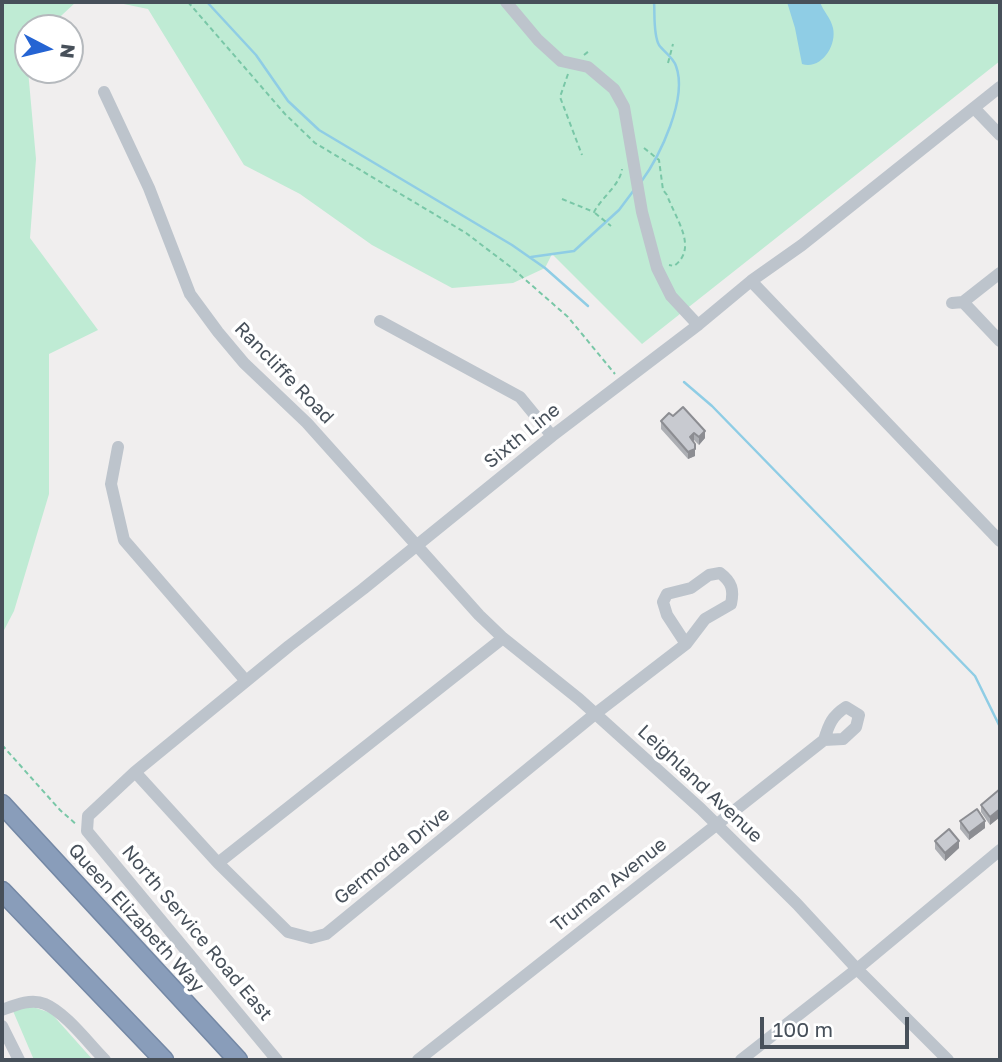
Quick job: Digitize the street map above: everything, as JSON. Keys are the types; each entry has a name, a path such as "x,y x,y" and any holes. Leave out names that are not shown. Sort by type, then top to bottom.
{"highway":[{"name":"Queen Elizabeth Way","path":"2,804 238,1060"},
{"path":"2,891 164,1060"}],"street":[{"path":"506,2 538,40 561,61 588,67 614,89 624,107 639,193 655,261 671,296 698,325"},
{"name":"Sixth Line","path":"87,831 88,816 135,772 246,681 552,436 698,325 751,281 802,245 1000,87"},
{"name":"Rancliffe Road","path":"104,92 149,188 190,294 244,363 307,423 417,545"},
{"path":"974,108 1000,135"},
{"path":"1000,273 958,303 1000,341"},
{"path":"751,281 1000,541"},
{"path":"380,321 520,397 552,436"},
{"path":"118,447 111,484 124,540 246,681"},
{"name":"Leighland Avenue","path":"417,545 503,638 579,699 716,824 948,1060"},
{"name":"Germorda Drive","path":"135,772 218,863 288,932 311,938 326,934 595,714 685,644 705,619 731,604 733,593 729,579 720,573 709,575 691,587 667,594 663,603 667,615 685,644"},
{"path":"218,863 503,638"},
{"name":"Truman Avenue","path":"418,1060 824,740"},
{"name":"North Service Road East","path":"87,831 277,1060"},
{"path":"741,1060 857,969 1000,850"},
{"path":"2,1010 23,1002 44,1004 66,1020 105,1060"},
{"path":"2,1026 19,1060"}],"path":[{"path":"188,2 285,114 316,143 466,233 503,261 568,317 622,383"},
{"path":"668,63 673,44"},
{"path":"582,155 560,97 572,63 589,51"},
{"path":"644,149 659,160 663,190 685,238 687,251 682,260 674,266 655,261"},
{"path":"594,212 599,202 618,181 622,173 622,160"},
{"path":"562,199 594,212 611,226"},
{"path":"2,745 60,810 87,831"}],"green space":[{"path":"2,2 76,2 63,14 14,14 14,84 29,84 36,159 30,238 98,330 49,354 49,494 14,611 2,634"},
{"path":"114,2 1000,2 1000,61 642,344 552,254 545,268 513,283 452,288 372,245 300,194 244,165 148,9"},
{"path":"30,1006 51,1013 93,1060 34,1060 13,1011"}],"water":[{"path":"787,2 820,2 831,21 834,35 830,49 821,60 809,65 802,64"}],"building":[{"path":"683,407 705,431 699,437 694,433 690,437 695,449 688,452 661,421 669,413 673,416"},
{"path":"1000,789 1000,809 990,817 981,805"},
{"path":"977,809 985,821 969,833 960,821"},
{"path":"949,829 959,841 945,853 935,841"}],"waterway":[{"path":"207,2 256,55 288,101 319,130 512,245 545,268 588,306"},
{"path":"641,182 664,142 678,94 676,66 657,40 654,2"},
{"path":"531,257 574,251 619,210 634,190"},
{"path":"684,382 712,406 975,676 1000,727"}]}
